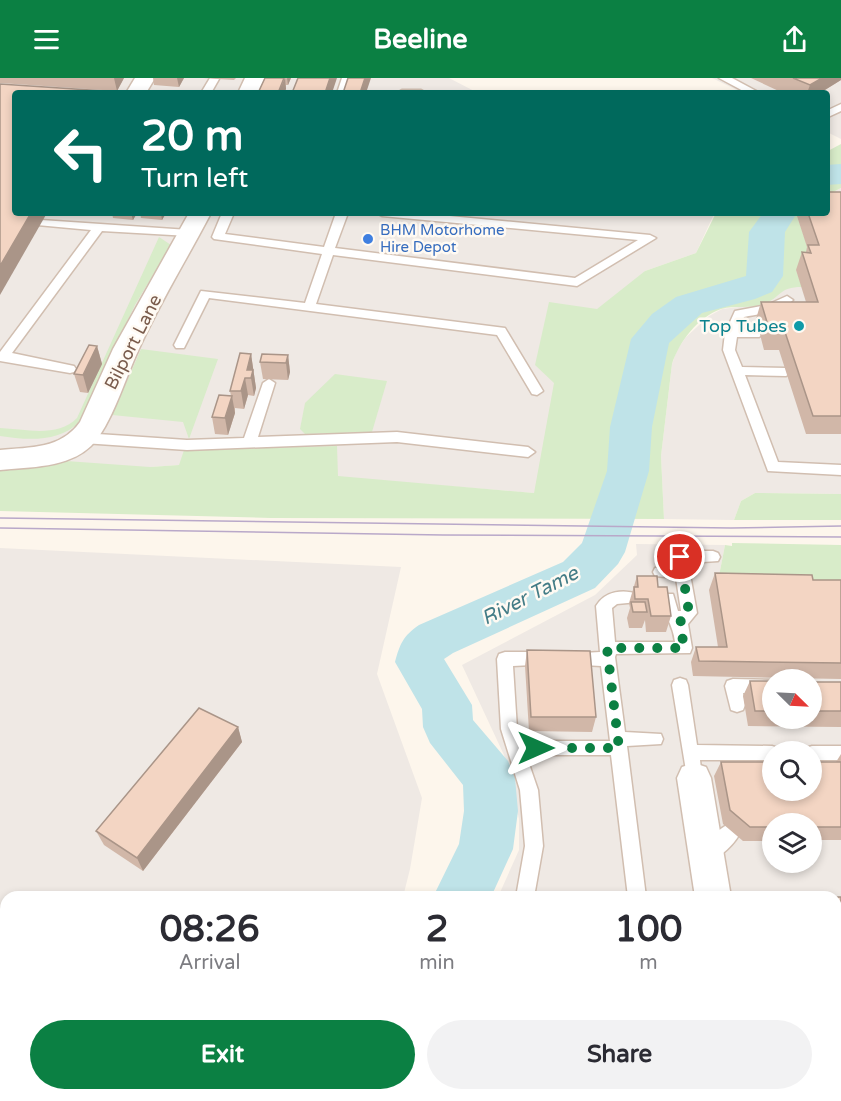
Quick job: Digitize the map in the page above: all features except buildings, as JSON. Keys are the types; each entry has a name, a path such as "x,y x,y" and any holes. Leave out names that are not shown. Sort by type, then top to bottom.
{"street":[{"name":"Bilport Lane","path":"83,438 92,425 126,350 195,223"},
{"path":"0,460 50,455 68,449 83,438"},
{"path":"0,445 50,455"},
{"path":"692,765 712,891"}],"lane":[{"path":"724,78 749,90"},
{"path":"227,216 218,237 577,282 650,238 414,216"},
{"path":"309,307 341,216"},
{"path":"41,223 99,227 195,223"},
{"path":"70,369 2,357 99,227"},
{"path":"180,345 205,294 501,331 537,391"},
{"path":"787,300 770,308 739,314 730,333 729,350 773,467 841,470"},
{"path":"730,333 759,333"},
{"path":"737,371 786,372"},
{"path":"249,442 269,384"},
{"path":"83,438 187,445 397,437 528,452"},
{"path":"680,622 689,613 680,557 713,558"},
{"path":"660,572 682,572"},
{"path":"633,598 614,598 604,606 637,891"},
{"path":"526,891 534,846 529,790 509,729 505,659 684,648 680,622 670,614 668,598 653,598"},
{"path":"680,685 692,765 762,754"},
{"path":"737,705 733,686 762,687"},
{"path":"515,748 656,739"},
{"path":"822,753 841,753"},
{"path":"706,856 732,831"}],"shaded area":[{"path":"0,78 449,78 472,90 12,90 12,216 713,216 696,253 645,271 534,493 180,465 0,477"},
{"path":"712,78 841,78 841,139 830,134 830,90 737,90"},
{"path":"841,188 841,494 755,493 741,501 734,520 664,519 661,456 672,364 677,350 686,337 709,316 722,309 764,304 788,287 796,270 796,216 830,216 830,194"},
{"path":"636,544 725,545 718,581 841,580 841,891 501,891 519,850 519,819 504,755 462,665 595,595 637,555"},
{"path":"0,548 401,567 377,674 422,798 404,891 0,891"}],"green space":[{"path":"841,144 841,188 830,194 830,150"},
{"path":"714,216 797,216 813,263 796,270 802,287 788,289 770,301 759,305 721,309 697,324 679,347 672,364 661,456 664,519 271,518 0,511 0,471 66,461 150,467 179,465 184,450 337,446 338,476 534,493 554,383 535,365 549,302 597,309 645,271 696,253"},
{"path":"159,237 171,245 135,305 79,422 62,434 52,437 31,439 0,436 0,428 30,431 51,430 69,424 77,418"},
{"path":"141,349 218,359 189,439 183,422 112,415"},
{"path":"335,374 387,381 372,432 305,434 300,429 305,403"},
{"path":"755,493 841,494 841,520 734,520 741,501"},
{"path":"732,543 841,545 841,580 718,581 725,545 732,546"}],"waterway":[{"name":"River Tame","path":"830,175 841,174"},
{"name":"River Tame","path":"464,891 486,849 491,811 489,778 448,727 447,705 419,662 423,648 436,639 579,575 602,552 628,471 631,427 650,339 665,323 689,305 742,291 759,284 765,276 767,232 778,216"}],"tram line":[{"path":"0,518 731,528 841,526"},
{"path":"0,528 443,535 841,537"}],"place":[{"name":"BHM Motorhome Hire Depot","path":"368,239"},
{"name":"Top Tubes","path":"799,326"}],"route":[{"path":"536,748 619,748 607,648 684,648 680,622 689,613 680,557"}]}
